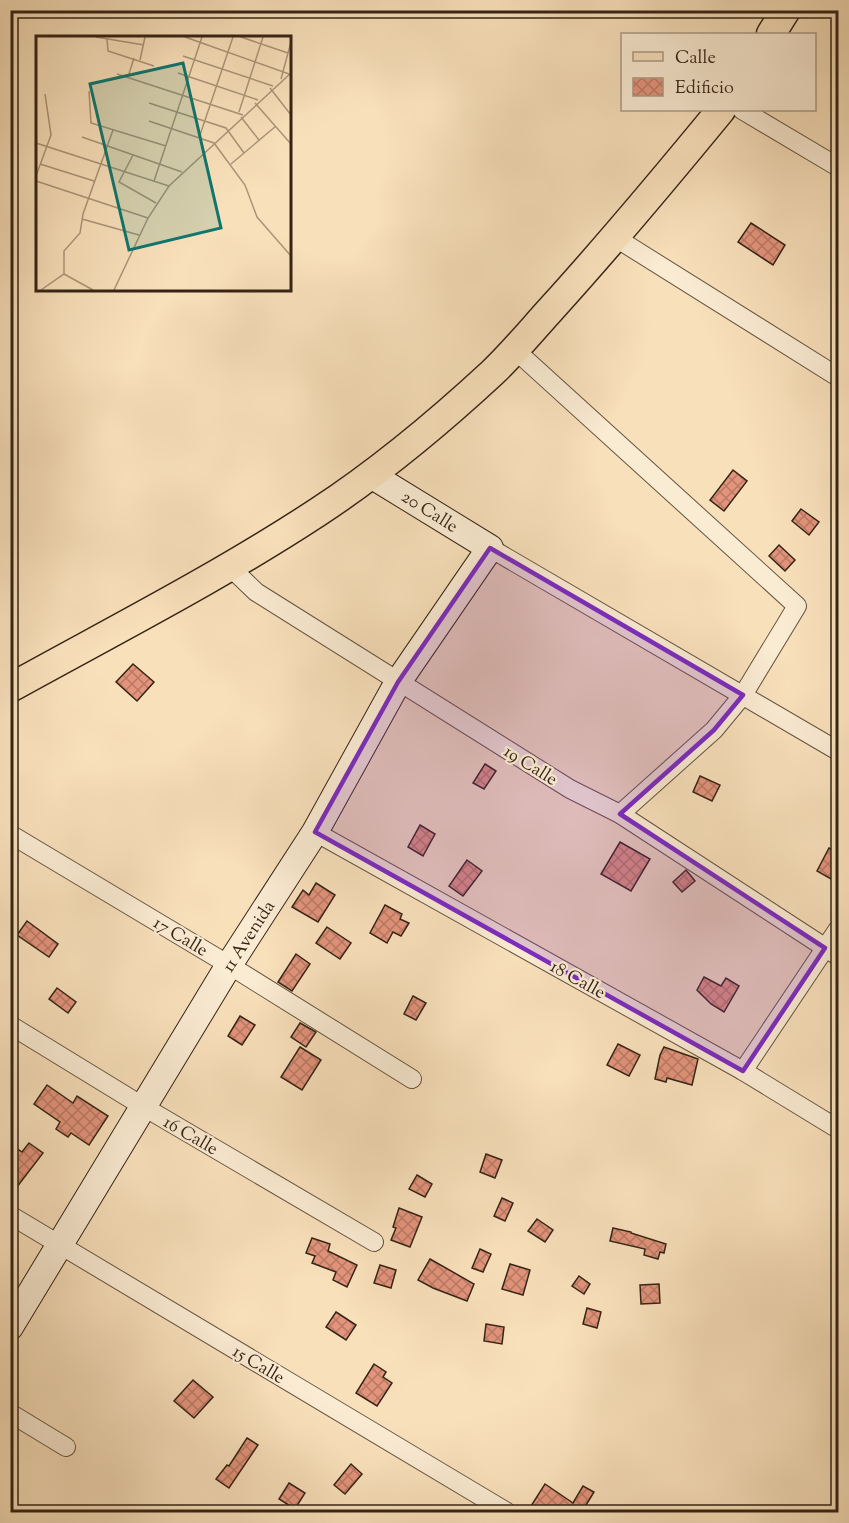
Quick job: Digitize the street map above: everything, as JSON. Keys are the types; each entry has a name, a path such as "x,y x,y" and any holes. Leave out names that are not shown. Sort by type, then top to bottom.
{"main road":[{"path":"772,33 786,10"},
{"path":"10,688 229,566 318,512 370,475 436,422 494,372 616,238 720,111"}],"street":[{"path":"744,111 838,167"},
{"path":"616,238 838,377"},
{"path":"514,349 797,606 742,695 714,730 620,814"},
{"name":"20 Calle","path":"370,475 490,548"},
{"path":"490,548 838,751"},
{"name":"11 Avenida","path":"10,1327 229,965 315,832 398,682 490,548"},
{"name":"19 Calle","path":"229,566 256,592 570,789 620,814 832,952"},
{"name":"18 Calle","path":"315,832 743,1071 838,1129"},
{"name":"17 Calle","path":"10,834 229,965 412,1079"},
{"path":"743,1071 832,952 838,929"},
{"name":"16 Calle","path":"10,1025 144,1107 374,1242"},
{"name":"15 Calle","path":"10,1215 506,1512"},
{"path":"10,1413 66,1447"}],"highlighted area":[{"path":"490,548 743,695 714,730 620,814 825,948 743,1071 315,832 398,682"}],"building":[{"path":"751,223 785,245 773,265 738,242"},
{"path":"733,470 747,481 724,511 710,500"},
{"path":"801,509 819,522 809,535 792,521"},
{"path":"779,545 795,560 785,571 769,556"},
{"path":"133,664 154,682 137,701 116,682"},
{"path":"485,764 496,771 484,789 473,783"},
{"path":"700,776 720,785 712,801 693,792"},
{"path":"420,825 435,834 423,856 408,847"},
{"path":"620,842 650,859 631,891 601,874"},
{"path":"829,848 838,853 838,883 817,871"},
{"path":"467,860 482,871 463,896 449,886"},
{"path":"686,870 695,881 682,892 673,882"},
{"path":"316,883 335,895 318,922 292,907 303,890 309,895"},
{"path":"385,905 402,914 400,919 409,923 401,936 393,932 387,943 370,933"},
{"path":"27,921 58,944 49,957 17,935"},
{"path":"327,927 351,943 340,959 316,943"},
{"path":"296,954 310,964 292,991 278,982"},
{"path":"704,977 721,986 726,978 739,986 724,1012 711,1004 697,990"},
{"path":"57,988 76,1002 68,1013 49,999"},
{"path":"413,996 426,1003 416,1020 404,1014"},
{"path":"240,1016 255,1025 242,1045 228,1036"},
{"path":"300,1023 316,1032 306,1047 291,1037"},
{"path":"618,1044 640,1055 629,1076 607,1065"},
{"path":"300,1047 321,1060 302,1090 281,1077"},
{"path":"664,1047 698,1059 692,1085 667,1078 666,1082 655,1079"},
{"path":"47,1085 73,1103 77,1096 108,1116 89,1145 71,1133 68,1137 56,1129 60,1122 34,1104"},
{"path":"29,1143 43,1153 10,1196 10,1144 22,1152"},
{"path":"486,1154 502,1160 495,1178 480,1172"},
{"path":"417,1175 432,1184 425,1197 409,1189"},
{"path":"502,1198 513,1203 505,1221 494,1216"},
{"path":"399,1208 422,1217 410,1247 391,1240 396,1228 393,1227"},
{"path":"537,1219 553,1230 545,1242 528,1231"},
{"path":"613,1228 666,1244 664,1253 660,1252 658,1259 644,1255 645,1249 610,1241"},
{"path":"312,1238 330,1244 328,1251 357,1265 347,1287 333,1280 336,1272 312,1263 315,1256 306,1253"},
{"path":"480,1249 491,1254 483,1272 472,1268"},
{"path":"430,1259 474,1284 467,1301 418,1280"},
{"path":"510,1264 530,1270 523,1295 502,1289"},
{"path":"380,1265 396,1270 391,1288 374,1283"},
{"path":"579,1276 590,1284 584,1294 572,1286"},
{"path":"659,1284 660,1303 641,1304 640,1285"},
{"path":"587,1308 601,1312 597,1328 583,1324"},
{"path":"336,1312 356,1325 346,1340 326,1327"},
{"path":"486,1324 504,1327 502,1344 484,1341"},
{"path":"374,1364 386,1372 383,1377 392,1383 377,1406 356,1393"},
{"path":"193,1380 213,1397 194,1418 174,1401"},
{"path":"247,1438 258,1445 229,1488 216,1479 227,1465 229,1466"},
{"path":"351,1464 362,1474 345,1494 334,1485"},
{"path":"289,1483 305,1493 295,1509 279,1499"},
{"path":"545,1484 573,1503 583,1486 594,1492 583,1510 587,1512 561,1512 552,1507 548,1512 540,1512 531,1506"}]}
